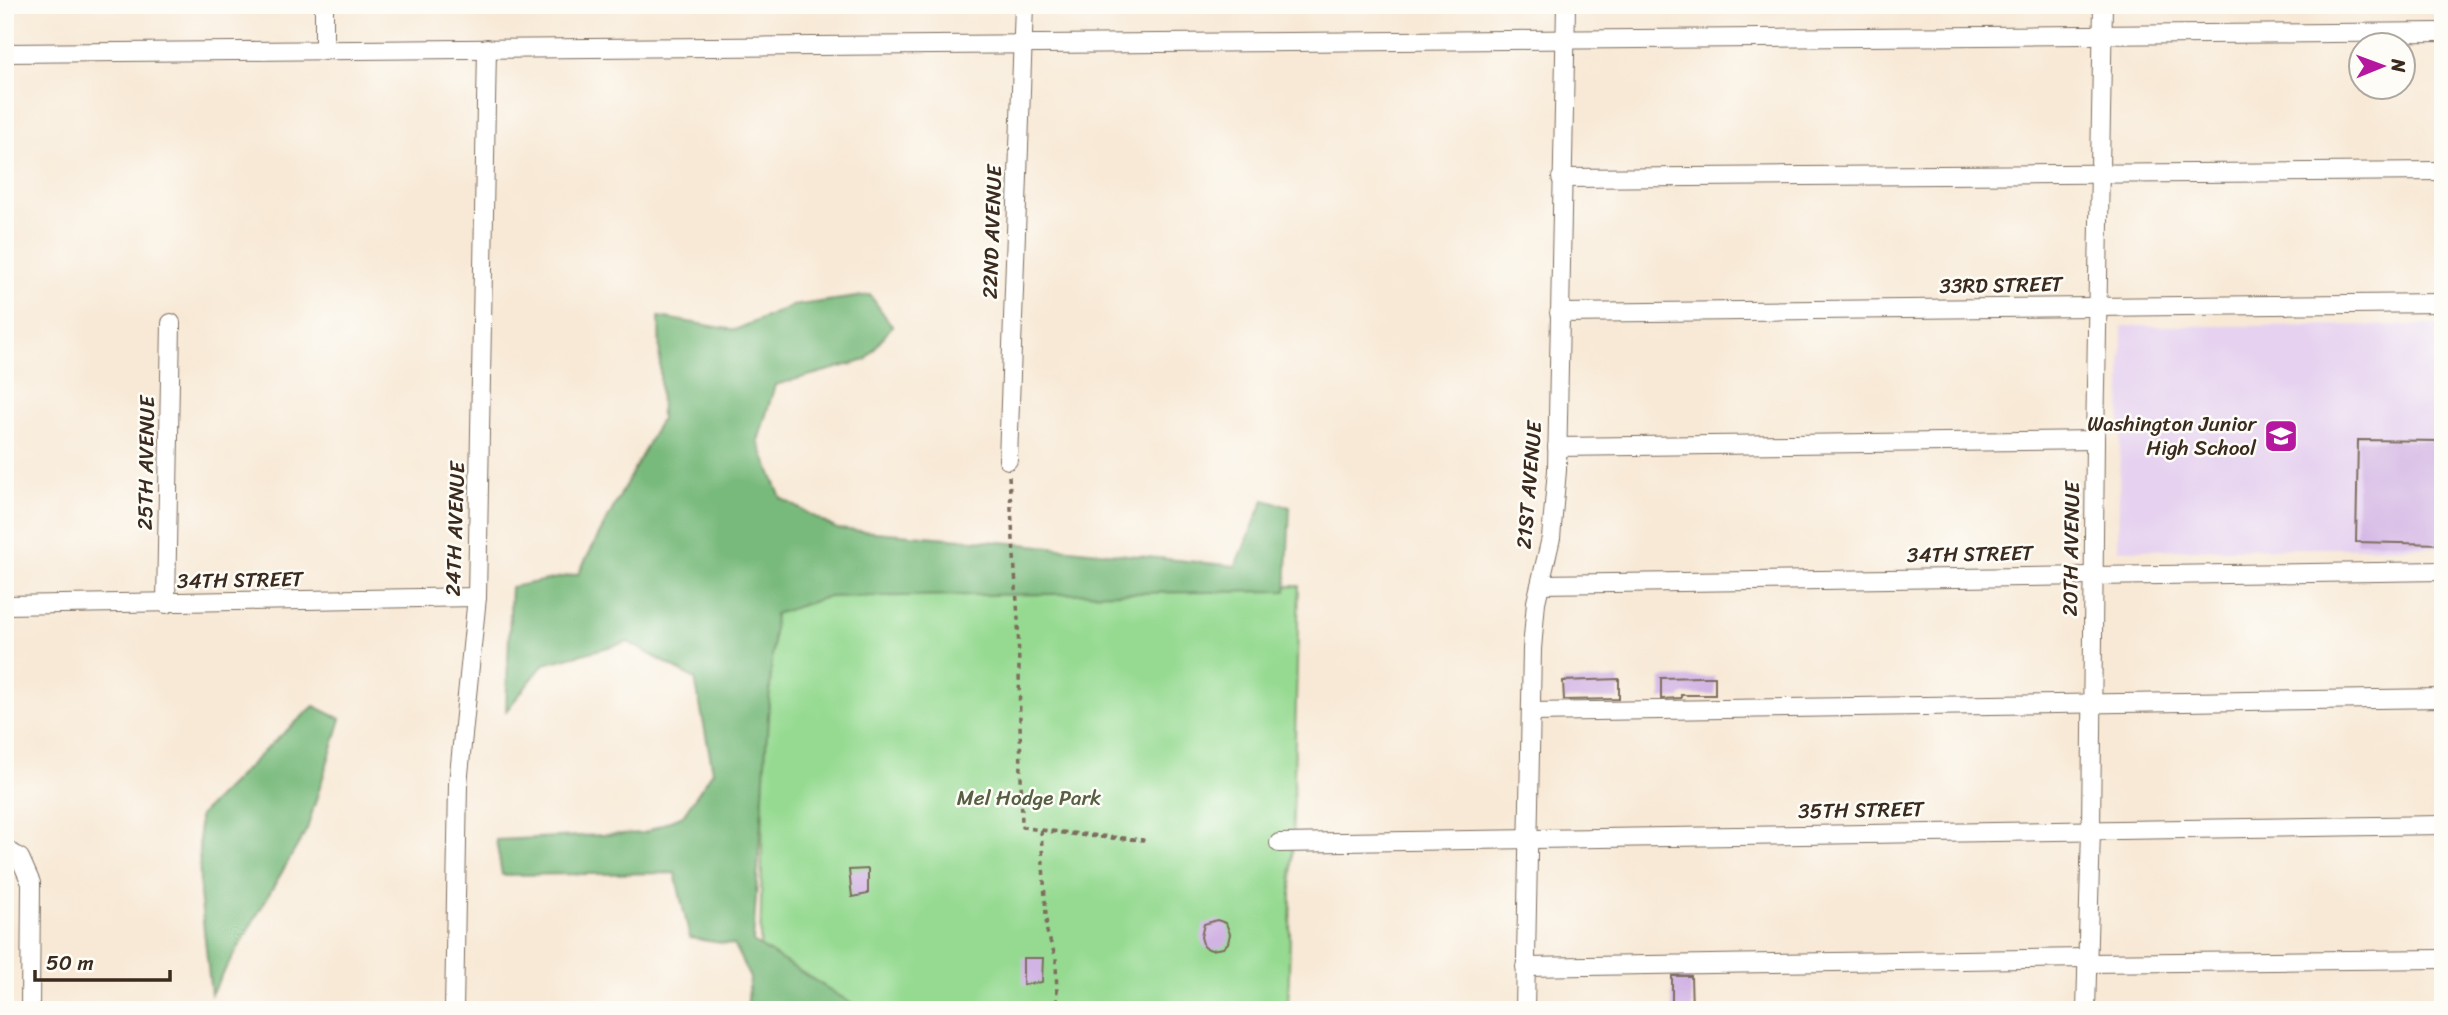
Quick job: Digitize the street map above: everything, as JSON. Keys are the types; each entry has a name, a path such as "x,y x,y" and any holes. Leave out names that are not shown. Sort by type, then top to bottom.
{"street":[{"path":"324,5 324,51"},
{"name":"22ND AVENUE","path":"1008,460 1024,5"},
{"name":"21ST AVENUE","path":"1525,1010 1533,636 1550,538 1558,470 1566,5"},
{"name":"20TH AVENUE","path":"2086,1010 2104,5"},
{"path":"5,53 2443,32"},
{"name":"24TH AVENUE","path":"454,1010 458,784 477,597 487,48"},
{"path":"1561,178 2443,171"},
{"name":"33RD STREET","path":"1559,313 2443,303"},
{"name":"25TH AVENUE","path":"166,604 171,323"},
{"path":"1557,447 2095,440"},
{"name":"34TH STREET","path":"1541,584 2443,572"},
{"name":"34TH STREET","path":"5,605 477,597"},
{"path":"1531,712 2443,698"},
{"name":"35TH STREET","path":"1279,843 2443,825"},
{"path":"13,853 31,883 30,1010"},
{"path":"1525,967 2086,960 2443,959"}],"path":[{"path":"1008,460 1018,619 1022,827 1089,838 1143,840 1041,830"},
{"path":"1041,830 1047,932 1056,958 1057,1000 1049,1010"}],"shaded area":[{"name":"Washington Junior High School","path":"2443,325 2443,547 2118,550 2122,326"}],"green space":[{"path":"870,295 892,326 866,360 775,385 758,441 781,498 837,529 1011,543 1236,566 1264,500 1290,507 1286,591 827,597 775,614 753,942 862,1010 747,1010 750,978 734,945 690,938 675,873 502,875 496,840 644,833 683,815 713,771 695,679 628,642 544,664 506,711 511,587 578,574 661,419 659,317 735,330 792,306"},
{"name":"Mel Hodge Park","path":"1299,586 1288,1010 759,1010 767,588"},
{"path":"314,706 341,719 307,829 211,994 200,894 199,816 266,749"}],"building":[{"path":"2358,440 2443,441 2442,544 2356,542"},
{"path":"1715,677 1715,695 1681,695 1681,698 1661,699 1661,678"},
{"path":"1619,679 1619,699 1564,700 1563,681"},
{"path":"868,869 868,894 852,897 849,870"},
{"path":"1217,920 1226,923 1230,934 1228,943 1223,948 1211,950 1204,947 1201,937 1204,924"},
{"path":"1023,958 1043,958 1042,982 1023,985"},
{"path":"1672,976 1691,976 1692,1010 1672,1010"}],"place":[{"name":"Washington Junior High School","path":"2281,436"}]}
